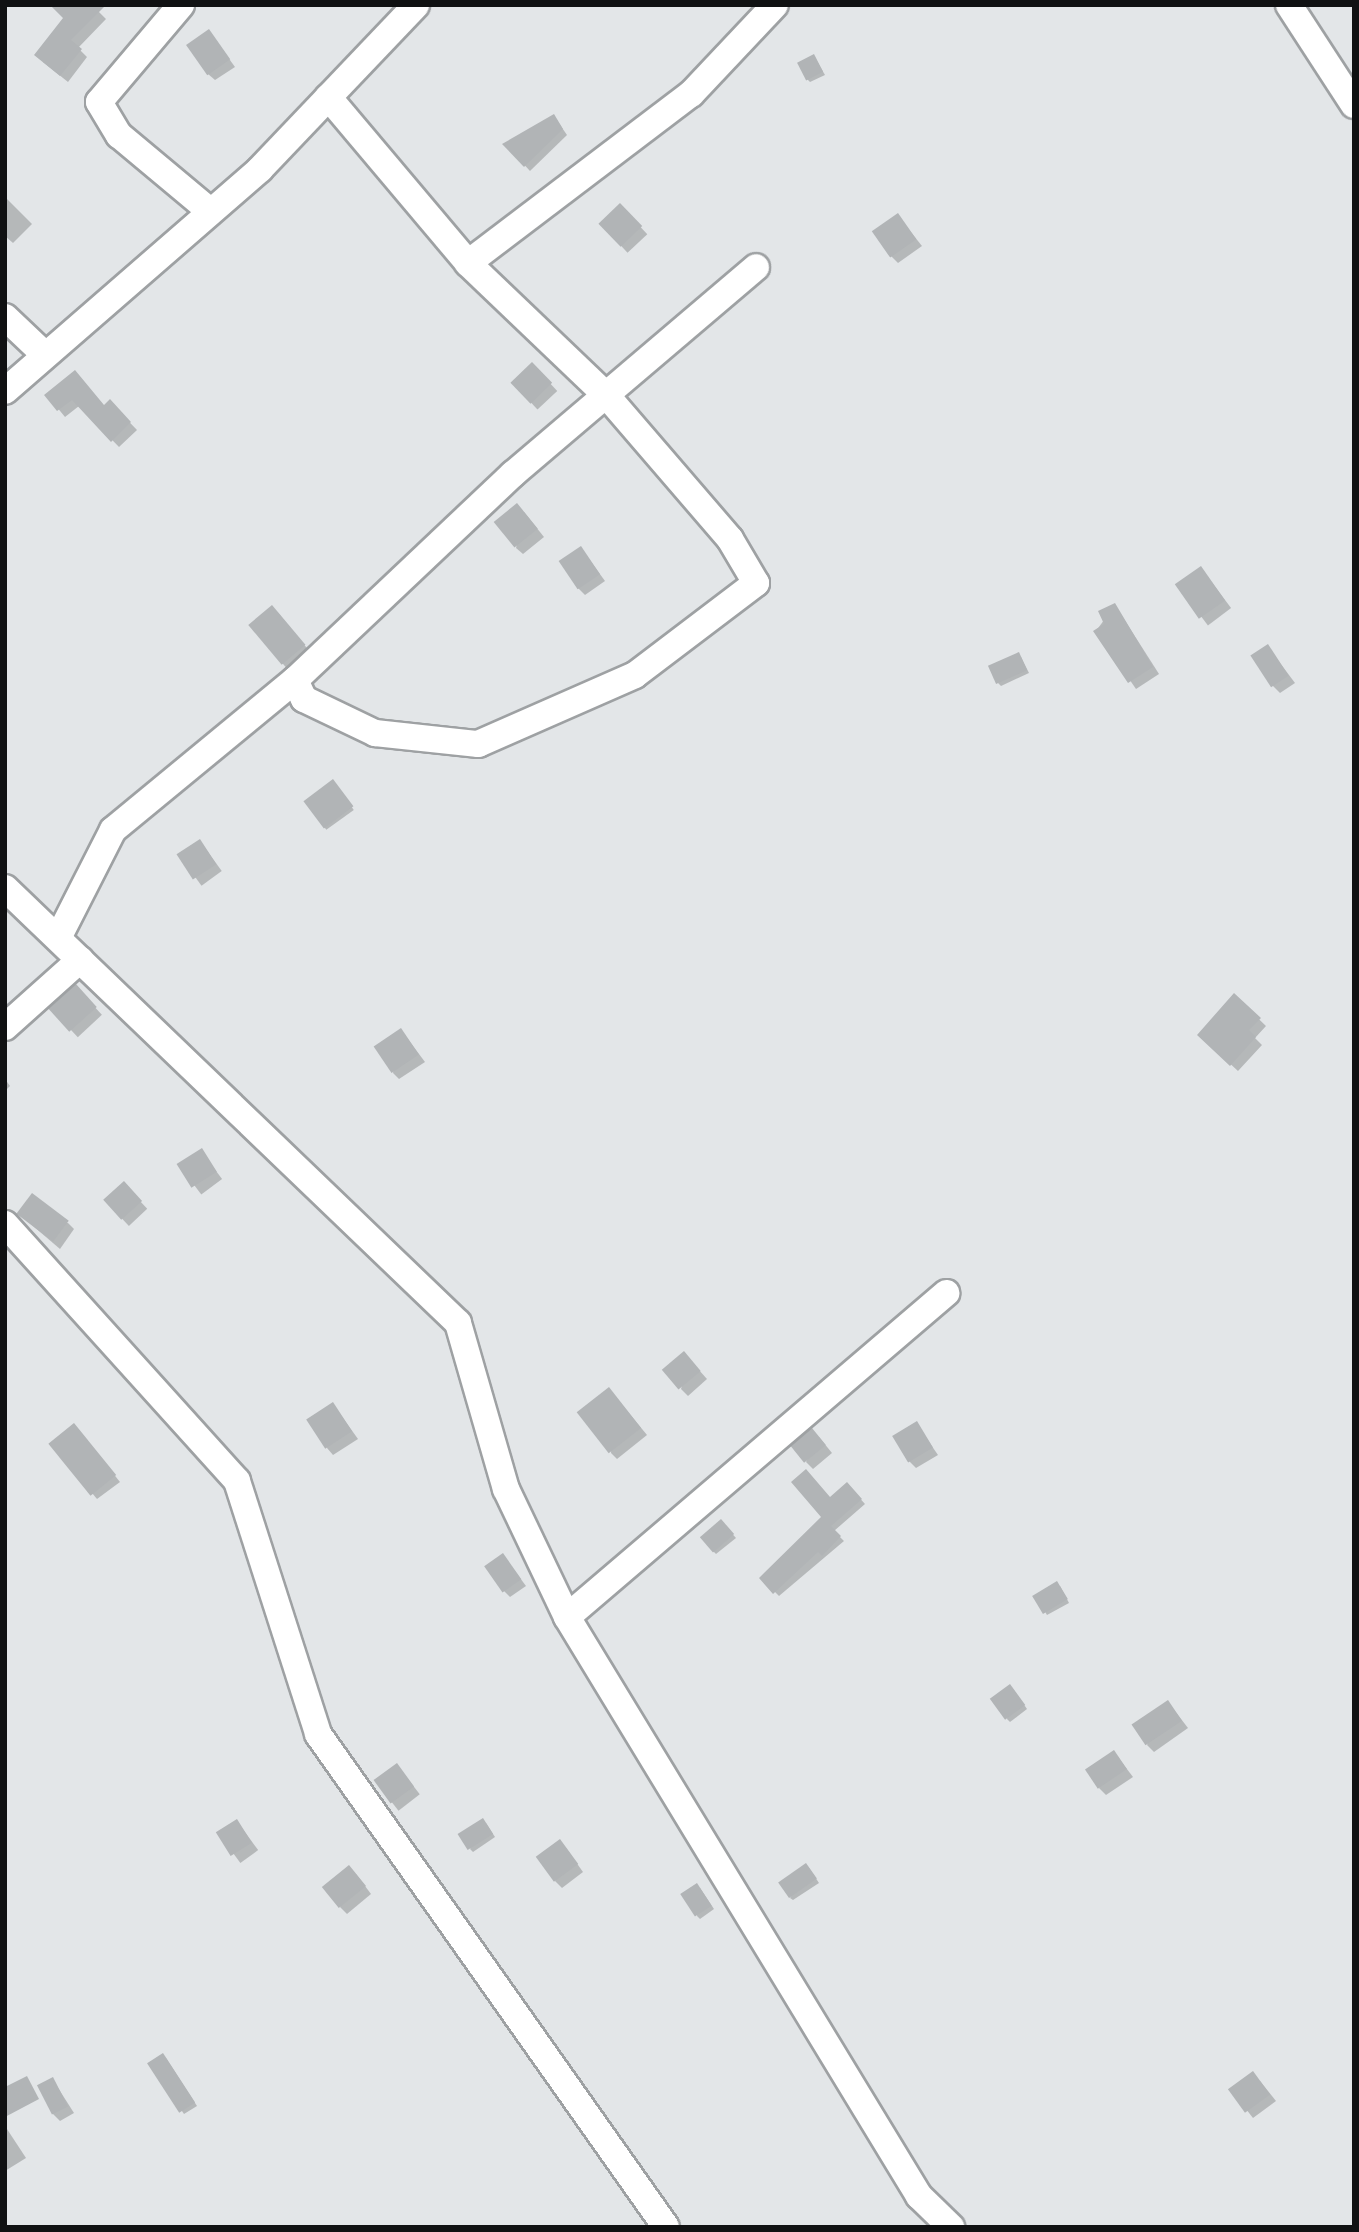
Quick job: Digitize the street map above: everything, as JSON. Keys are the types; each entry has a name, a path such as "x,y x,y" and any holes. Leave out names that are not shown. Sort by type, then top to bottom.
{"street":[{"path":"181,5 99,102 119,135 210,211"},
{"path":"5,391 43,353 210,211 328,97 416,5"},
{"path":"468,263 691,94 775,5"},
{"path":"1289,5 1354,106"},
{"path":"295,680 304,699 375,733 478,744 635,675 756,583 730,539 608,397 468,263 328,97"},
{"path":"58,938 113,830 295,680 513,474 608,397 755,267"},
{"path":"5,317 43,353"},
{"path":"5,888 458,1324 506,1489 567,1617 919,2196 951,2227"},
{"path":"5,1027 80,960"},
{"path":"5,1224 237,1481 318,1734 666,2227"},
{"path":"567,1617 946,1293"}],"building":[{"path":"50,5 106,5 71,40 82,49 60,76 34,55 63,18"},
{"path":"209,29 230,59 207,75 186,45"},
{"path":"814,54 823,72 806,80 797,63"},
{"path":"554,114 563,129 524,167 502,144"},
{"path":"620,203 642,226 621,247 598,224"},
{"path":"898,213 916,239 890,258 872,231"},
{"path":"532,362 552,383 531,404 510,383"},
{"path":"75,370 104,405 110,399 131,422 111,442 72,400 57,411 44,395"},
{"path":"517,503 538,529 514,548 494,522"},
{"path":"581,546 600,574 578,589 559,561"},
{"path":"1201,566 1225,600 1199,619 1175,584"},
{"path":"1115,603 1153,667 1128,683 1093,631 1104,624 1098,611"},
{"path":"272,605 305,645 282,665 248,625"},
{"path":"1268,644 1289,676 1271,687 1250,655"},
{"path":"1019,652 1027,670 996,684 988,666"},
{"path":"333,779 353,806 324,828 303,801"},
{"path":"200,839 216,864 193,879 177,854"},
{"path":"76,984 97,1007 69,1032 49,1009"},
{"path":"1234,993 1261,1018 1249,1030 1256,1037 1230,1066 1197,1035"},
{"path":"401,1028 419,1055 392,1073 374,1046"},
{"path":"202,1148 217,1172 191,1188 177,1164"},
{"path":"124,1181 142,1201 121,1220 103,1200"},
{"path":"32,1193 69,1221 53,1241 16,1214"},
{"path":"684,1351 701,1371 678,1390 662,1370"},
{"path":"609,1387 641,1428 609,1453 577,1412"},
{"path":"333,1402 352,1431 325,1449 306,1419"},
{"path":"917,1421 933,1448 908,1463 892,1436"},
{"path":"74,1423 116,1475 91,1496 48,1444"},
{"path":"812,1428 826,1445 804,1463 790,1446"},
{"path":"806,1469 830,1497 847,1482 862,1499 831,1526 841,1536 822,1556 818,1552 773,1594 759,1578 821,1517 791,1482"},
{"path":"721,1519 734,1534 713,1552 700,1537"},
{"path":"503,1553 521,1579 503,1592 484,1566"},
{"path":"1057,1581 1068,1599 1043,1614 1032,1596"},
{"path":"1010,1684 1025,1705 1005,1720 990,1699"},
{"path":"1168,1700 1182,1721 1146,1745 1132,1725"},
{"path":"1114,1750 1127,1769 1098,1789 1085,1770"},
{"path":"397,1763 414,1786 391,1804 374,1780"},
{"path":"483,1818 493,1834 468,1850 458,1834"},
{"path":"237,1819 252,1843 231,1856 216,1832"},
{"path":"560,1839 578,1864 554,1882 536,1857"},
{"path":"806,1863 817,1879 789,1898 778,1883"},
{"path":"349,1865 366,1886 339,1908 322,1887"},
{"path":"697,1883 712,1906 695,1917 680,1894"},
{"path":"163,2053 195,2102 179,2113 147,2063"},
{"path":"1253,2071 1270,2094 1245,2113 1228,2089"},
{"path":"27,2076 39,2099 5,2117 5,2087"},
{"path":"53,2077 68,2106 52,2115 37,2085"}]}
